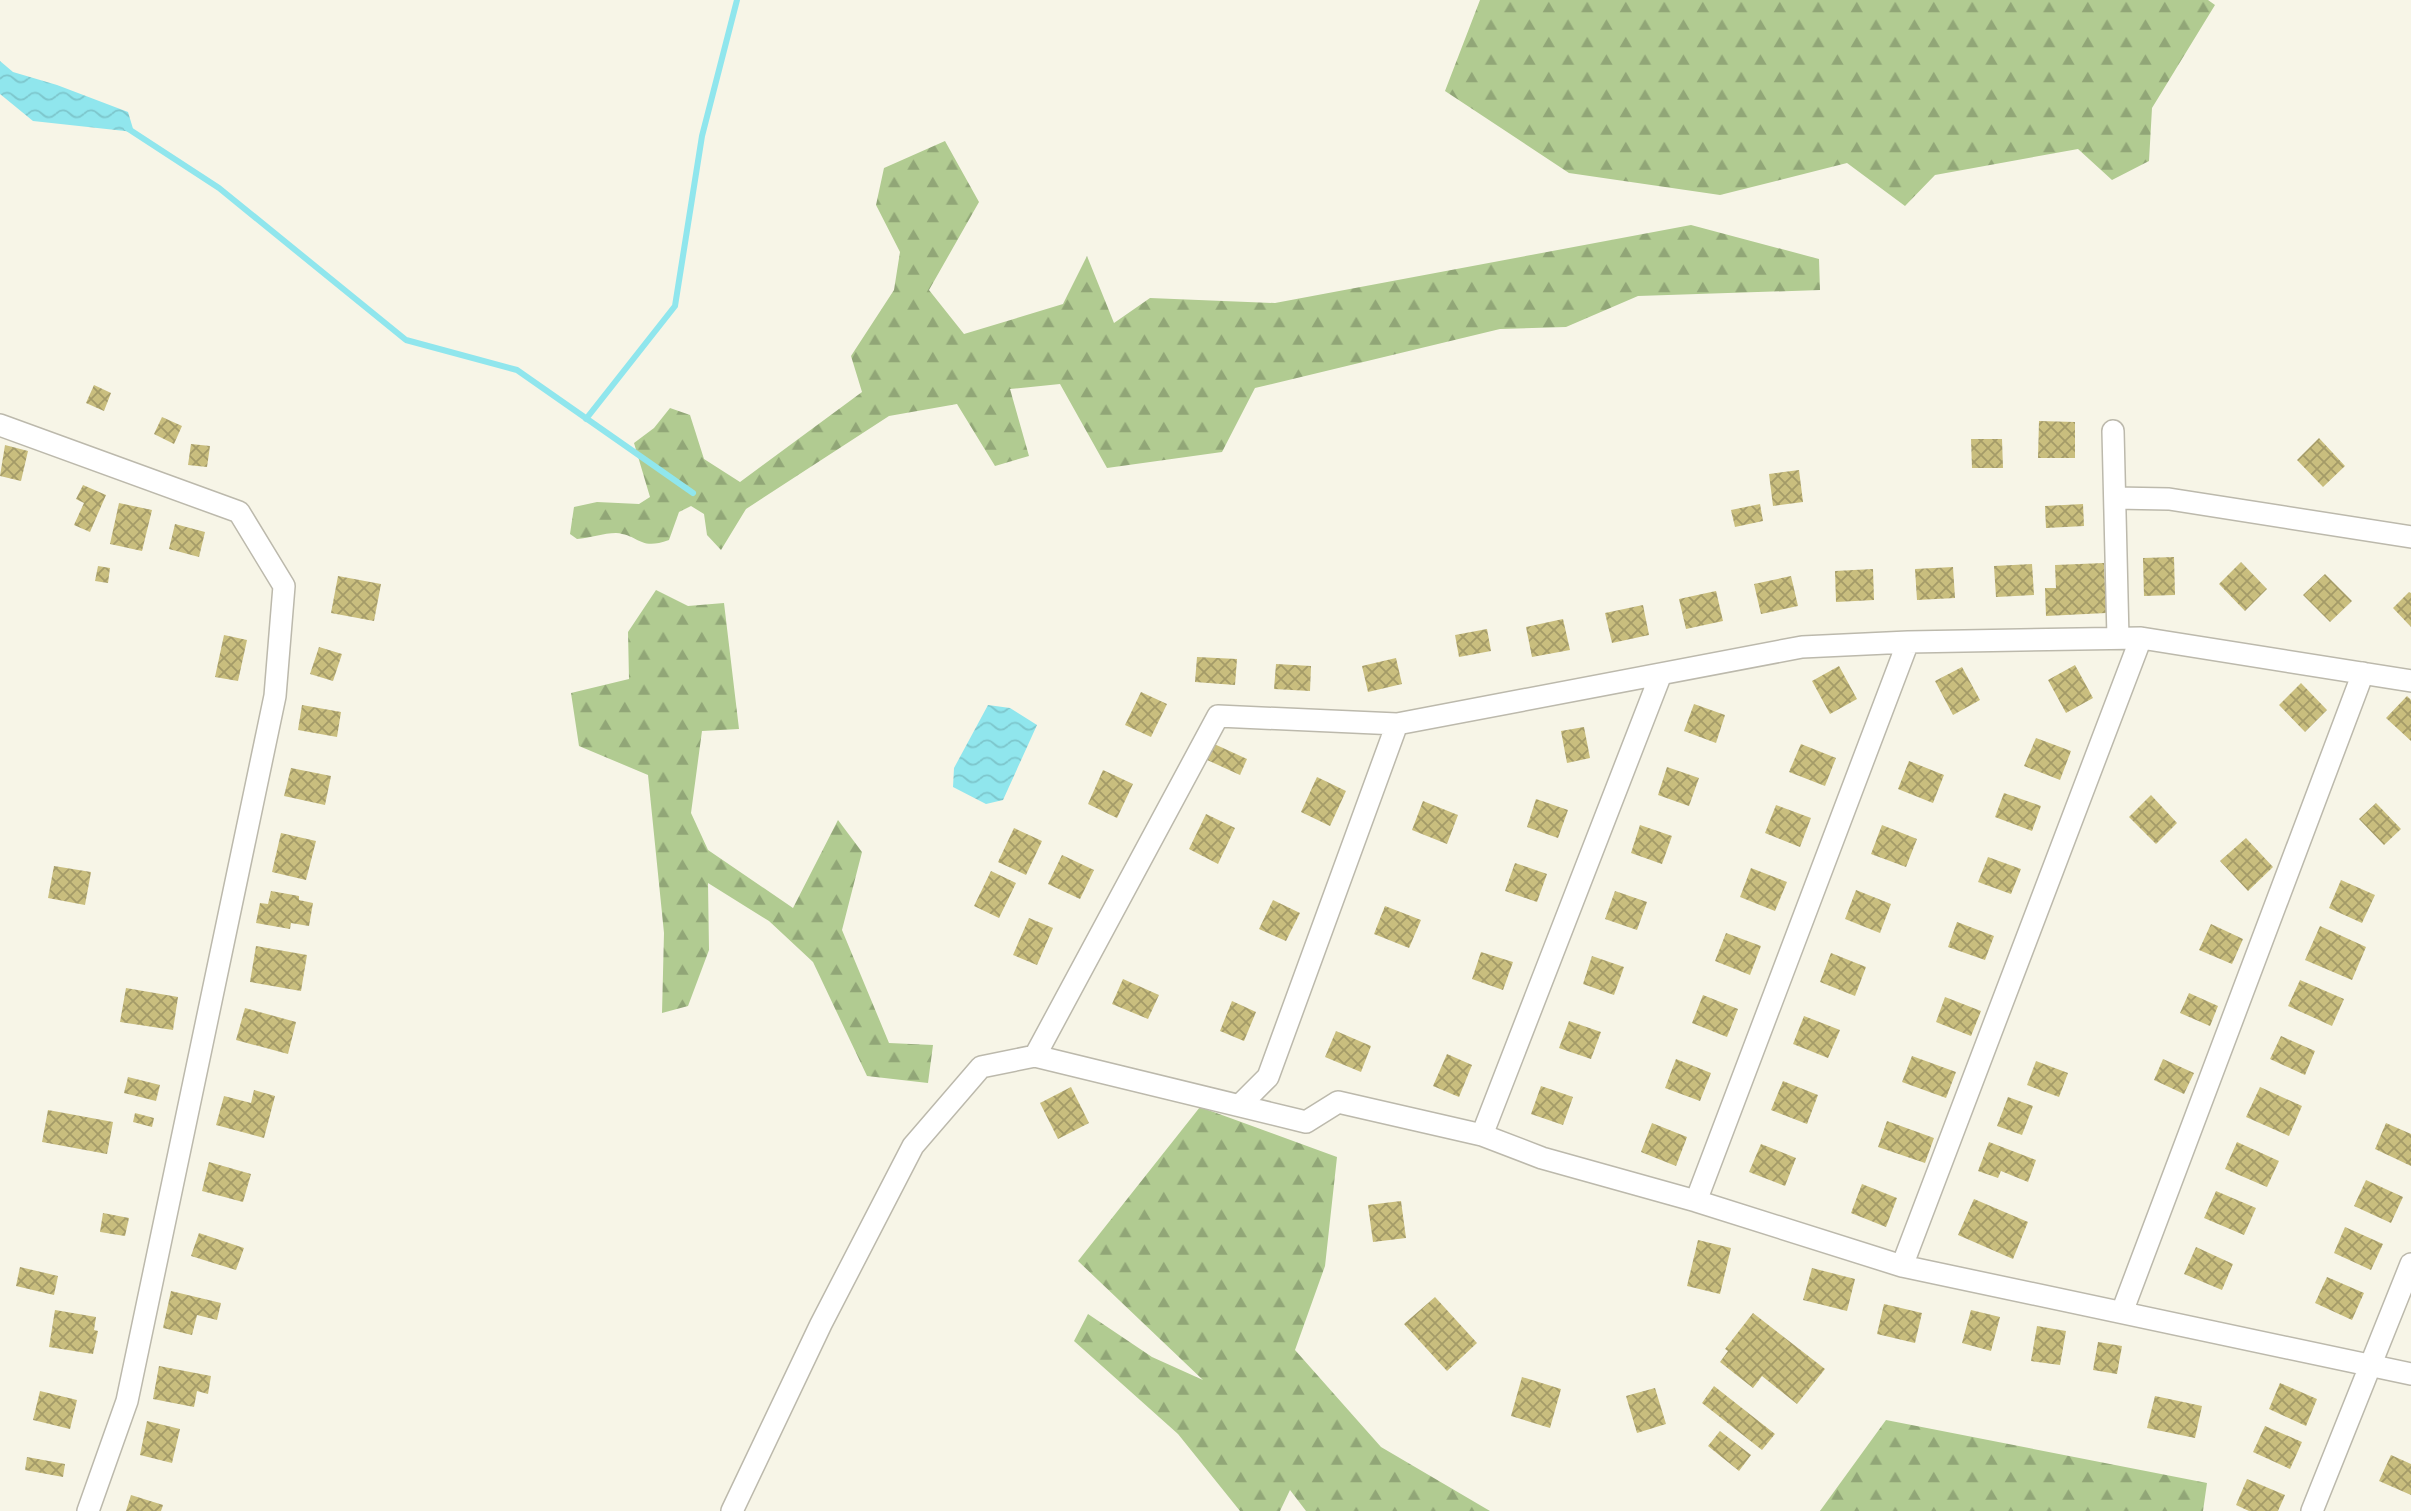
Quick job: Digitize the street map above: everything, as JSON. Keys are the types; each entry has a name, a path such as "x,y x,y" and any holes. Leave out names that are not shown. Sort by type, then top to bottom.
{"street":[{"path":"0,425 239,512 284,586 275,696 127,1401 88,1511"},
{"path":"2113,431 2118,638"},
{"path":"2115,498 2169,499 2411,537"},
{"path":"1902,1266 2141,638"},
{"path":"1035,1056 1218,716 1397,724 1802,647 1908,642 2141,638 2411,681"},
{"path":"1696,1201 1908,642"},
{"path":"2122,1312 2363,673"},
{"path":"1482,1135 1661,674"},
{"path":"1240,1105 1268,1077 1397,724"},
{"path":"732,1511 821,1324 913,1146 981,1067 1035,1056 1306,1122 1338,1102 1482,1135 1542,1158 1696,1201 1902,1266 2411,1374"},
{"path":"2312,1511 2373,1365 2411,1264"}],"green space":[{"path":"1480,0 2208,0 2215,5 2152,108 2149,161 2112,180 2078,149 1935,175 1905,206 1847,163 1720,195 1569,173 1445,91"},
{"path":"945,141 979,202 929,290 964,334 1063,304 1087,256 1114,323 1150,298 1275,303 1691,225 1819,259 1820,290 1638,296 1566,327 1500,329 1255,388 1222,452 1107,468 1060,384 1010,389 1029,456 995,466 957,404 889,416 746,509 721,550 707,535 704,514 691,506 679,512 669,540 659,543 645,543 616,533 577,539 570,534 574,507 597,502 639,504 650,497 634,443 654,428 670,408 690,415 704,459 740,482 862,392 851,356 894,290 900,252 876,205 884,168"},
{"path":"656,590 688,606 724,603 739,729 702,731 691,813 708,850 793,908 838,820 862,852 842,930 889,1043 933,1045 928,1083 867,1076 813,962 769,921 708,883 709,950 688,1006 662,1013 664,933 648,775 579,746 571,693 629,679 628,632"},
{"path":"1200,1107 1337,1157 1325,1266 1295,1350 1381,1447 1490,1511 1306,1511 1290,1490 1280,1511 1240,1511 1178,1434 1074,1341 1088,1314 1152,1357 1203,1380 1078,1261"},
{"path":"1886,1420 2207,1483 2203,1511 1820,1511"}],"water":[{"path":"0,61 13,72 57,85 128,112 134,132 33,121 0,94"},
{"path":"988,705 1010,708 1037,725 1003,800 986,804 953,787 954,768"}],"building":[{"path":"94,385 111,393 104,411 86,403"},
{"path":"162,417 182,426 174,444 154,434"},
{"path":"2039,421 2075,422 2075,458 2038,458"},
{"path":"2319,438 2345,466 2323,487 2297,460"},
{"path":"1971,439 2002,439 2003,468 1972,468"},
{"path":"191,444 210,446 207,467 188,465"},
{"path":"5,445 28,451 21,481 0,476"},
{"path":"1799,470 1803,502 1773,506 1769,474"},
{"path":"83,485 106,495 90,532 74,525 84,503 76,499"},
{"path":"119,503 152,510 142,551 110,544"},
{"path":"1760,504 1763,521 1735,527 1731,510"},
{"path":"2083,504 2084,526 2046,528 2045,506"},
{"path":"175,524 205,532 199,557 169,549"},
{"path":"2174,557 2175,595 2144,596 2143,558"},
{"path":"2241,562 2267,589 2245,611 2219,584"},
{"path":"2104,563 2106,613 2046,616 2045,588 2056,588 2055,565"},
{"path":"2032,564 2034,595 1996,597 1994,566"},
{"path":"98,566 110,568 108,583 95,581"},
{"path":"1953,567 1955,598 1917,600 1915,569"},
{"path":"1873,569 1874,600 1836,602 1835,571"},
{"path":"2325,574 2352,601 2330,622 2303,595"},
{"path":"338,576 381,584 374,621 331,613"},
{"path":"1791,576 1798,606 1761,614 1754,584"},
{"path":"1716,591 1723,621 1686,629 1679,599"},
{"path":"2411,593 2411,627 2393,608"},
{"path":"1643,605 1649,635 1612,643 1605,613"},
{"path":"1563,619 1570,650 1532,657 1526,627"},
{"path":"1487,629 1491,651 1459,657 1455,635"},
{"path":"224,635 247,640 238,681 215,677"},
{"path":"319,647 342,654 333,681 310,674"},
{"path":"1197,657 1237,659 1235,685 1195,682"},
{"path":"1396,658 1402,684 1368,692 1362,666"},
{"path":"1276,664 1311,666 1310,691 1274,689"},
{"path":"2075,665 2093,698 2066,713 2048,680"},
{"path":"1839,666 1857,699 1830,714 1812,681"},
{"path":"1962,667 1980,700 1953,715 1935,681"},
{"path":"2301,683 2327,710 2305,732 2279,705"},
{"path":"1141,692 1167,704 1151,737 1125,725"},
{"path":"2407,696 2411,700 2411,741 2386,718"},
{"path":"1694,704 1725,715 1716,743 1684,731"},
{"path":"302,705 341,712 337,737 298,730"},
{"path":"1584,727 1590,758 1567,763 1561,731"},
{"path":"2036,738 2071,751 2060,780 2024,766"},
{"path":"1212,743 1247,759 1240,775 1205,759"},
{"path":"1801,744 1836,758 1825,786 1789,772"},
{"path":"1909,761 1944,775 1933,803 1898,789"},
{"path":"1667,767 1699,778 1689,806 1658,795"},
{"path":"291,768 331,776 325,805 284,796"},
{"path":"1103,770 1133,784 1117,818 1088,804"},
{"path":"1317,777 1346,791 1330,826 1301,812"},
{"path":"2004,793 2041,806 2032,831 1995,817"},
{"path":"2151,795 2177,823 2156,844 2129,817"},
{"path":"1536,799 1568,810 1558,838 1527,827"},
{"path":"1423,801 1458,815 1447,844 1412,830"},
{"path":"2376,803 2401,829 2384,845 2359,819"},
{"path":"1776,805 1811,818 1800,847 1765,833"},
{"path":"1206,814 1235,828 1218,864 1189,849"},
{"path":"1640,825 1672,836 1662,864 1631,853"},
{"path":"1882,825 1917,839 1906,867 1871,854"},
{"path":"1014,828 1042,841 1026,875 998,862"},
{"path":"281,833 316,841 306,880 272,872"},
{"path":"2246,838 2273,867 2248,891 2220,861"},
{"path":"1062,855 1094,870 1080,899 1048,884"},
{"path":"1988,857 2021,869 2011,894 1978,882"},
{"path":"1515,863 1547,874 1537,902 1505,891"},
{"path":"54,866 91,872 85,905 48,898"},
{"path":"1751,868 1787,882 1775,911 1740,897"},
{"path":"991,871 1016,883 999,918 974,906"},
{"path":"2341,880 2375,895 2362,923 2329,908"},
{"path":"1856,890 1891,904 1880,933 1845,919"},
{"path":"271,891 299,896 299,900 313,903 309,926 291,923 290,929 256,923 260,903 268,904"},
{"path":"1615,891 1647,902 1637,930 1605,919"},
{"path":"1273,900 1300,913 1286,941 1259,929"},
{"path":"1385,906 1421,920 1409,948 1374,934"},
{"path":"1029,918 1053,928 1037,965 1013,955"},
{"path":"1957,922 1994,936 1985,960 1948,947"},
{"path":"2211,924 2243,939 2232,964 2199,950"},
{"path":"2320,926 2366,947 2352,980 2305,960"},
{"path":"1726,933 1761,946 1750,975 1715,961"},
{"path":"256,946 307,955 301,991 250,982"},
{"path":"1481,952 1513,962 1503,990 1472,979"},
{"path":"1831,953 1866,967 1855,996 1820,982"},
{"path":"1592,956 1624,967 1614,995 1583,984"},
{"path":"1123,979 1159,995 1148,1019 1112,1004"},
{"path":"2300,980 2344,999 2332,1026 2288,1006"},
{"path":"126,988 178,997 173,1030 120,1022"},
{"path":"2189,993 2218,1006 2210,1026 2180,1013"},
{"path":"1703,995 1738,1009 1727,1037 1692,1023"},
{"path":"1945,997 1981,1011 1971,1036 1936,1022"},
{"path":"1232,1001 1256,1012 1244,1041 1220,1031"},
{"path":"245,1008 296,1022 288,1054 236,1040"},
{"path":"1804,1016 1840,1030 1828,1058 1793,1044"},
{"path":"1569,1021 1601,1032 1591,1059 1559,1048"},
{"path":"1336,1031 1371,1046 1361,1072 1325,1057"},
{"path":"2281,1036 2315,1051 2305,1075 2270,1059"},
{"path":"1447,1054 1472,1065 1459,1097 1433,1086"},
{"path":"1912,1056 1956,1072 1946,1098 1902,1082"},
{"path":"1676,1059 1711,1073 1700,1101 1665,1088"},
{"path":"2163,1059 2194,1073 2184,1094 2154,1080"},
{"path":"2036,1061 2068,1073 2059,1097 2027,1085"},
{"path":"128,1077 160,1085 156,1101 124,1093"},
{"path":"1783,1081 1818,1095 1807,1124 1771,1110"},
{"path":"1541,1086 1573,1097 1563,1125 1531,1114"},
{"path":"1071,1087 1089,1123 1058,1139 1040,1103"},
{"path":"2260,1087 2302,1106 2289,1136 2246,1117"},
{"path":"254,1090 275,1096 264,1138 216,1125 224,1096 251,1103"},
{"path":"2008,1097 2033,1106 2022,1135 1997,1126"},
{"path":"48,1110 113,1122 107,1154 42,1142"},
{"path":"135,1113 154,1118 152,1127 133,1122"},
{"path":"1887,1121 1934,1138 1925,1163 1878,1147"},
{"path":"1652,1123 1687,1137 1676,1166 1641,1152"},
{"path":"2386,1123 2411,1134 2411,1166 2375,1149"},
{"path":"1989,1142 2036,1160 2028,1182 2001,1171 1998,1178 1978,1171"},
{"path":"2237,1142 2279,1161 2267,1187 2225,1169"},
{"path":"1761,1144 1796,1158 1785,1186 1749,1172"},
{"path":"209,1162 251,1174 243,1202 202,1191"},
{"path":"2366,1180 2403,1197 2391,1223 2354,1206"},
{"path":"1862,1184 1897,1198 1886,1227 1851,1213"},
{"path":"2216,1191 2256,1208 2244,1235 2204,1218"},
{"path":"1974,1199 2028,1222 2013,1259 1958,1235"},
{"path":"1401,1201 1406,1238 1373,1242 1368,1205"},
{"path":"103,1213 129,1218 125,1236 100,1232"},
{"path":"2345,1227 2383,1244 2371,1270 2334,1253"},
{"path":"199,1233 244,1248 236,1270 191,1256"},
{"path":"1698,1240 1731,1248 1720,1294 1687,1286"},
{"path":"2196,1247 2233,1264 2222,1290 2184,1274"},
{"path":"20,1267 58,1276 54,1295 16,1286"},
{"path":"1812,1268 1855,1279 1847,1311 1803,1300"},
{"path":"2327,1277 2364,1293 2352,1320 2315,1303"},
{"path":"171,1291 221,1303 217,1320 197,1315 192,1335 163,1328"},
{"path":"1435,1297 1477,1343 1447,1371 1404,1324"},
{"path":"1884,1304 1922,1313 1915,1343 1877,1334"},
{"path":"55,1310 96,1317 94,1330 98,1331 93,1354 49,1347"},
{"path":"1971,1310 2000,1317 1991,1351 1962,1343"},
{"path":"1753,1313 1825,1369 1797,1404 1762,1376 1753,1388 1720,1362 1728,1351 1725,1349"},
{"path":"2037,1326 2066,1331 2060,1365 2031,1361"},
{"path":"2098,1342 2122,1346 2117,1374 2093,1370"},
{"path":"159,1366 211,1376 208,1394 197,1391 194,1407 153,1399"},
{"path":"1522,1377 1561,1389 1550,1428 1511,1416"},
{"path":"2280,1383 2317,1399 2306,1426 2269,1409"},
{"path":"1714,1386 1775,1434 1762,1450 1702,1403"},
{"path":"1655,1388 1666,1424 1637,1433 1626,1396"},
{"path":"40,1391 77,1400 70,1429 33,1420"},
{"path":"2155,1396 2202,1406 2195,1438 2147,1428"},
{"path":"147,1421 180,1429 172,1463 140,1455"},
{"path":"2265,1426 2302,1442 2290,1469 2253,1452"},
{"path":"1720,1431 1751,1455 1739,1471 1708,1446"},
{"path":"2391,1455 2411,1464 2411,1495 2379,1481"},
{"path":"27,1457 65,1464 63,1477 25,1470"},
{"path":"2247,1479 2285,1495 2278,1511 2249,1511 2236,1505"},
{"path":"131,1495 163,1505 161,1511 126,1511"}],"waterway":[{"path":"586,419 675,306 702,136 737,0"},
{"path":"127,128 219,188 406,340 517,370 693,493"}]}
